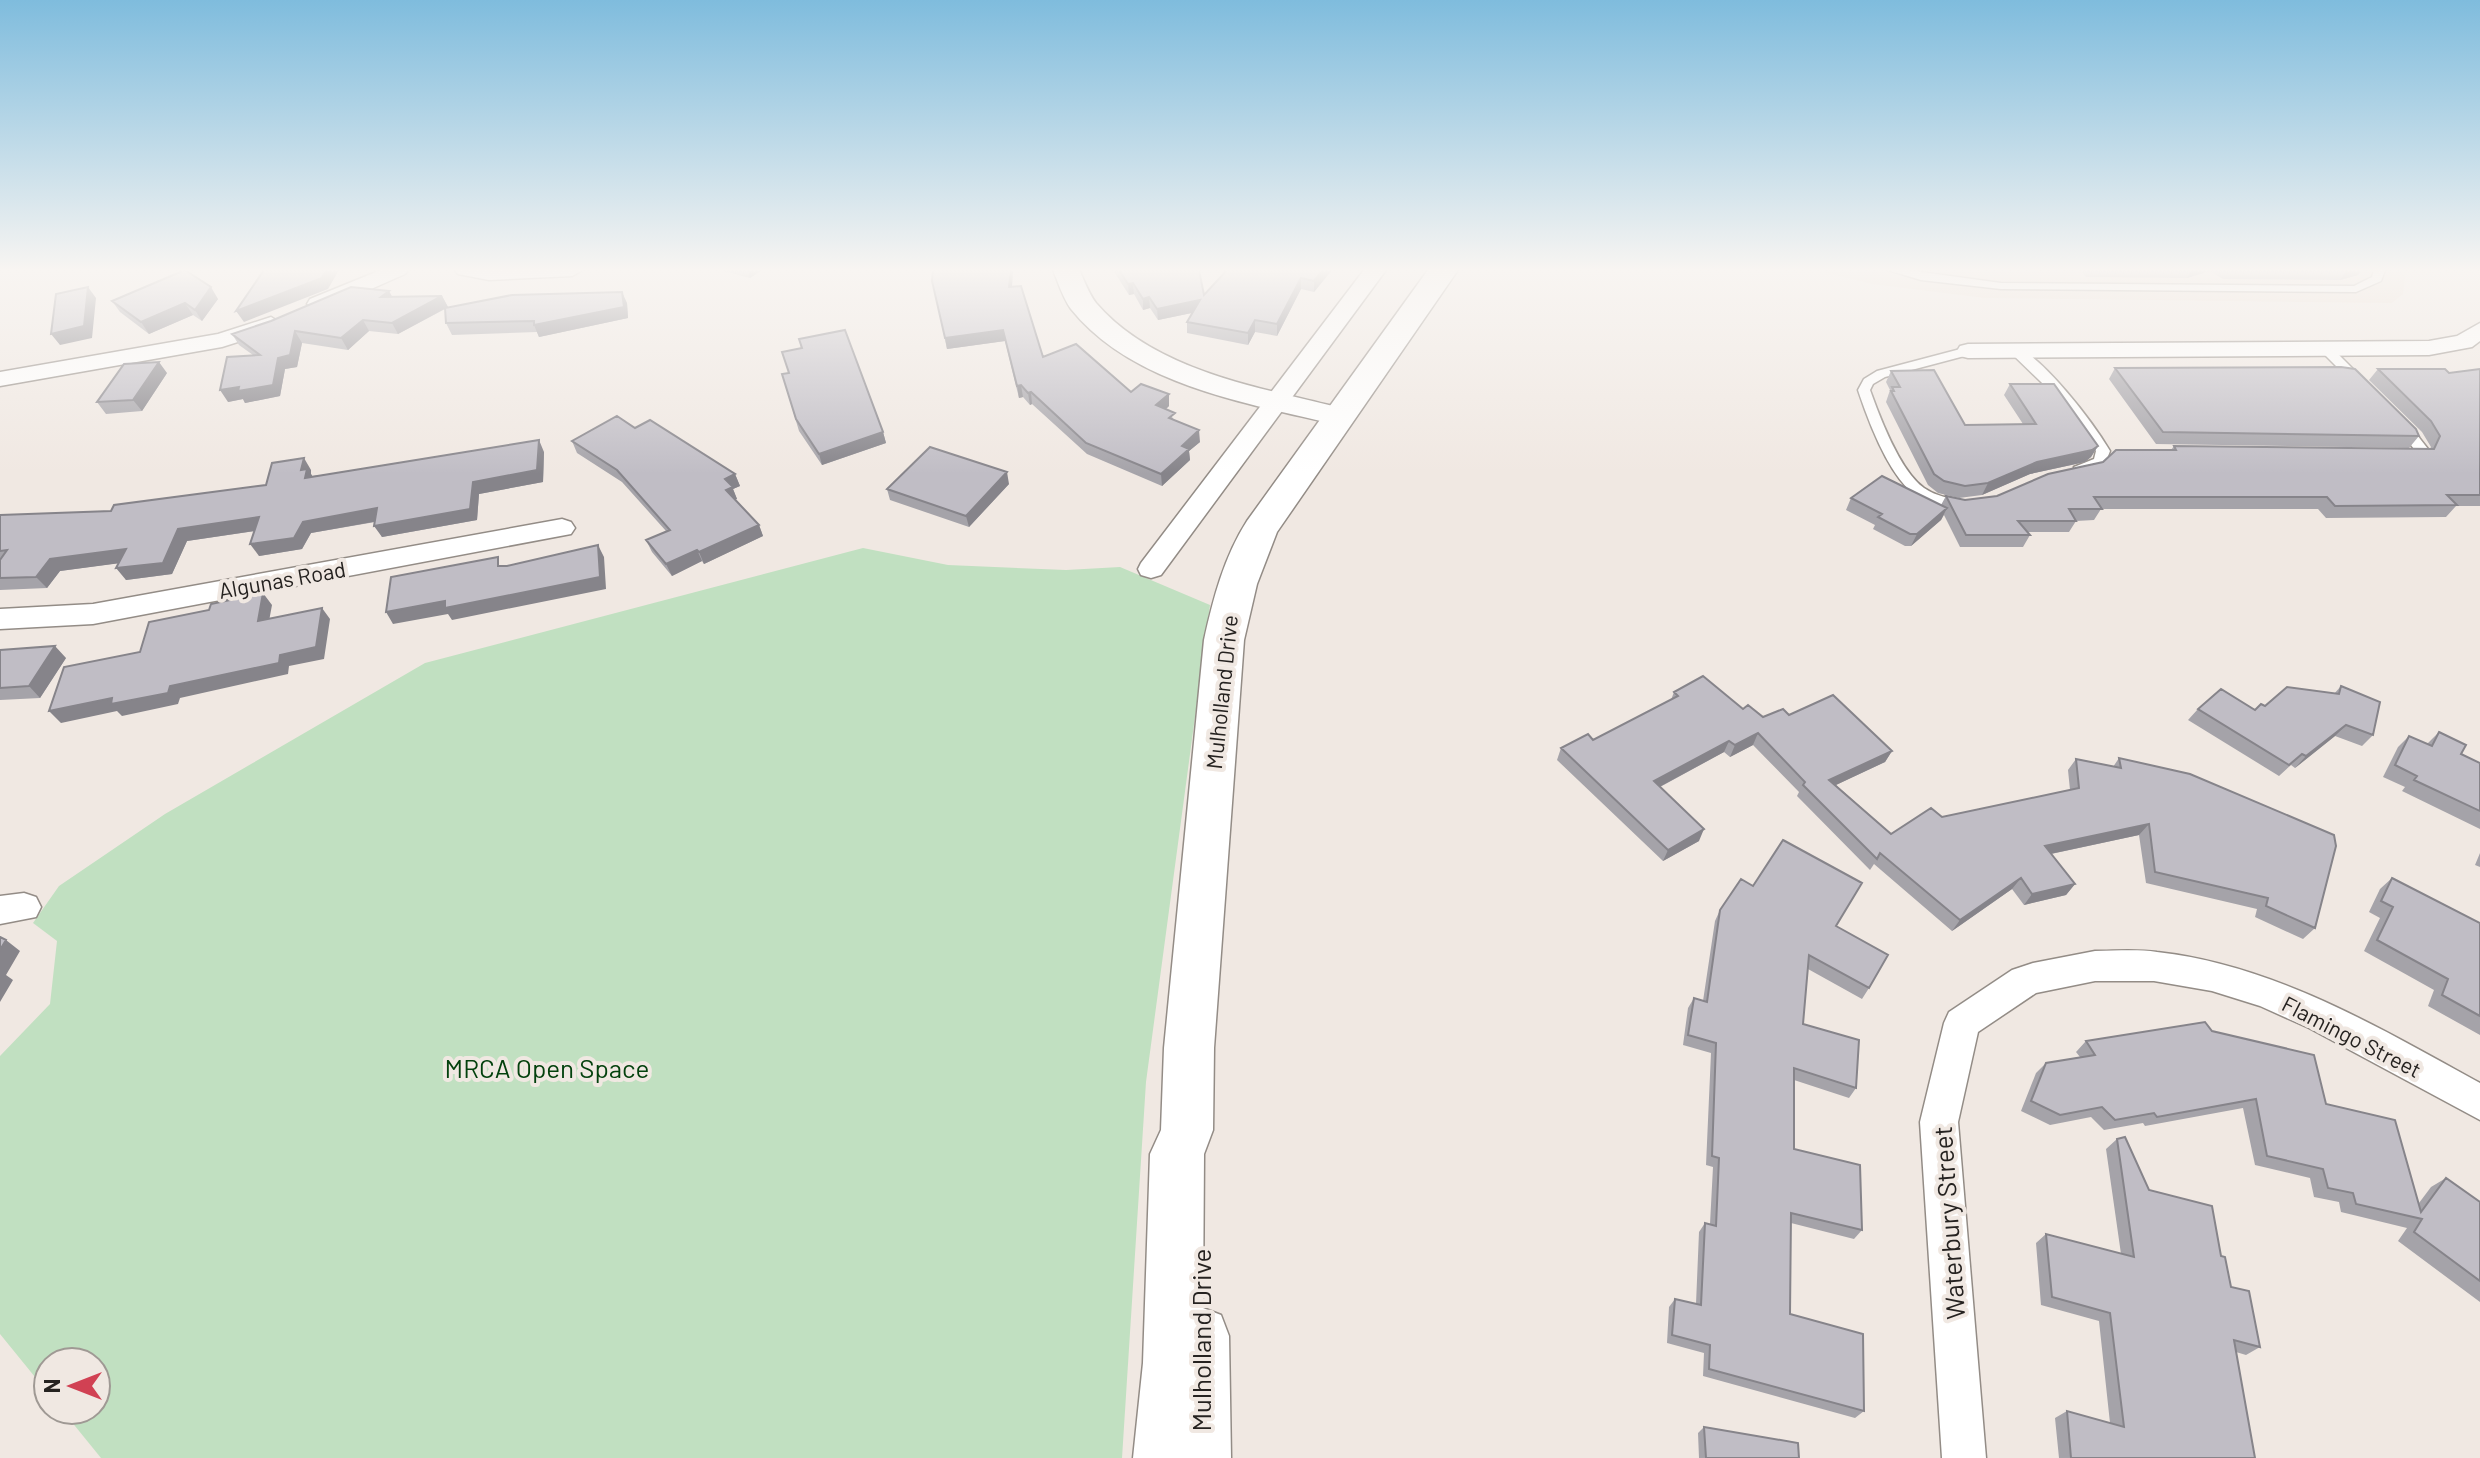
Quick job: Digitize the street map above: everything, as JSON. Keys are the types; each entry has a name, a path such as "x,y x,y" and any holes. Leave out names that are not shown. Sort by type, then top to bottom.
{"main road":[{"name":"Mulholland Drive","path":"1164,1458 1173,1363 1177,1154 1187,1130 1189,1048 1224,640 1231,603 1242,565 1260,530 1394,338"},
{"name":"Mulholland Drive","path":"1187,1130 1199,1152 1200,1458"}],"street":[{"path":"0,379 228,338"},
{"path":"1119,338 1149,357 1198,377 1338,416"},
{"path":"1151,569 1324,338"},
{"path":"1968,351 2429,348 2471,338"},
{"name":"Algunas Road","path":"0,619 93,614 562,528"},
{"name":"Flamingo Street","path":"2031,978 2124,963 2216,974 2311,1009 2480,1103"},
{"name":"Waterbury Street","path":"1964,1458 1939,1122 1962,1023 2031,978"}],"lane":[{"path":"2325,348 2370,393"},
{"path":"2014,349 2058,387 2103,451 2100,461 2090,468 2063,474"},
{"path":"1968,351 1881,374 1868,382 1864,390 1870,408 1911,483 1933,499 1959,505 1972,503"},
{"path":"2389,454 2419,455 2421,449 2392,415"}],"green space":[{"name":"MRCA Open Space","path":"863,548 948,565 1066,570 1120,567 1210,605 1146,1082 1122,1458 101,1458 75,1426 112,1426 112,1346 32,1346 32,1373 0,1334 0,1056 50,1004 57,941 33,923 59,886 165,814 425,663"}],"building":[{"path":"237,338 294,338 290,355 278,358 273,385 238,391 239,387 220,390 227,357 260,355"},
{"path":"848,338 883,432 819,454 796,419 782,374 789,373 782,352 802,348 799,339"},
{"path":"1005,338 1037,338 1043,357 1076,344 1131,392 1141,384 1169,394 1156,405 1175,413 1169,418 1199,430 1182,446 1189,449 1161,474 1086,443 1031,392 1028,393 1021,385 1017,386"},
{"path":"159,362 133,400 97,402 124,364"},
{"path":"2115,368 2355,369 2416,429 2419,436 2163,432"},
{"path":"2378,369 2445,369 2449,373 2480,369 2480,495 2447,495 2457,505 2335,506 2327,497 2094,497 2102,509 2069,509 2076,521 2018,521 2030,535 1966,535 1946,496 1965,500 1997,496 2048,474 2103,462 2116,450 2176,450 2174,446 2434,449 2440,436 2431,421"},
{"path":"1934,370 1965,425 2036,424 2010,384 2054,384 2098,446 2037,462 1988,483 1965,486 1944,481 1934,474 1891,391 1894,391 1892,387 1900,387 1891,371"},
{"path":"617,416 635,428 650,420 735,474 725,479 733,487 726,490 759,525 666,564 646,540 670,530 617,470 572,441"},
{"path":"539,440 537,470 473,482 470,509 374,526 377,508 303,522 294,538 250,544 259,517 178,529 163,563 116,568 126,549 50,559 36,577 0,578 0,560 7,550 0,551 0,515 111,511 114,505 266,485 272,463 304,458 301,470 307,469 305,478"},
{"path":"930,447 1007,472 966,516 887,489"},
{"path":"1882,476 1947,508 1917,534 1910,534 1878,517 1882,514 1851,498"},
{"path":"598,545 600,577 445,608 445,601 386,612 391,577 498,557 498,566 507,566"},
{"path":"263,593 258,621 322,608 316,647 280,655 279,663 170,686 168,693 111,704 112,698 49,711 64,667 140,652 149,622 209,610 211,604"},
{"path":"55,646 29,686 0,688 0,650"},
{"path":"1703,676 1743,709 1748,705 1763,717 1783,709 1789,715 1833,695 1892,751 1829,780 1891,834 1931,808 1942,817 2079,788 2076,759 2121,768 2119,758 2190,774 2334,835 2336,846 2315,928 2266,906 2268,898 2155,872 2149,824 2045,846 2075,884 2032,894 2021,878 1960,920 1880,853 1877,859 1803,785 1805,782 1758,733 1735,745 1729,741 1654,781 1704,829 1668,850 1561,748 1588,734 1593,740 1678,696 1674,692"},
{"path":"2341,686 2380,702 2373,735 2346,725 2289,765 2198,709 2221,689 2255,710 2261,704 2265,706 2287,687 2339,694"},
{"path":"2439,732 2466,745 2461,754 2480,763 2480,811 2414,780 2417,776 2395,765 2409,736 2432,746"},
{"path":"1783,840 1862,883 1836,926 1888,955 1869,988 1809,955 1803,1024 1859,1040 1856,1088 1794,1068 1794,1149 1860,1165 1862,1230 1791,1213 1790,1314 1863,1334 1864,1411 1709,1369 1710,1345 1672,1335 1675,1299 1701,1305 1705,1223 1716,1226 1719,1158 1712,1156 1716,1043 1688,1035 1694,998 1707,1002 1720,910 1741,879 1753,886"},
{"path":"2392,878 2480,923 2480,1016 2442,995 2448,979 2377,940 2393,907 2381,901"},
{"path":"2205,1022 2212,1031 2314,1055 2326,1104 2395,1120 2421,1212 2446,1178 2480,1202 2480,1281 2414,1232 2422,1219 2356,1204 2353,1193 2328,1188 2323,1169 2267,1156 2256,1099 2157,1117 2154,1113 2115,1120 2102,1107 2060,1115 2031,1101 2046,1063 2095,1055 2086,1041"},
{"path":"2125,1137 2149,1190 2212,1206 2221,1256 2225,1257 2231,1287 2249,1291 2260,1347 2234,1340 2255,1458 2071,1458 2067,1411 2124,1427 2110,1313 2052,1297 2046,1234 2134,1257 2117,1139"},
{"path":"1704,1427 1798,1443 1799,1458 1706,1458"}]}
